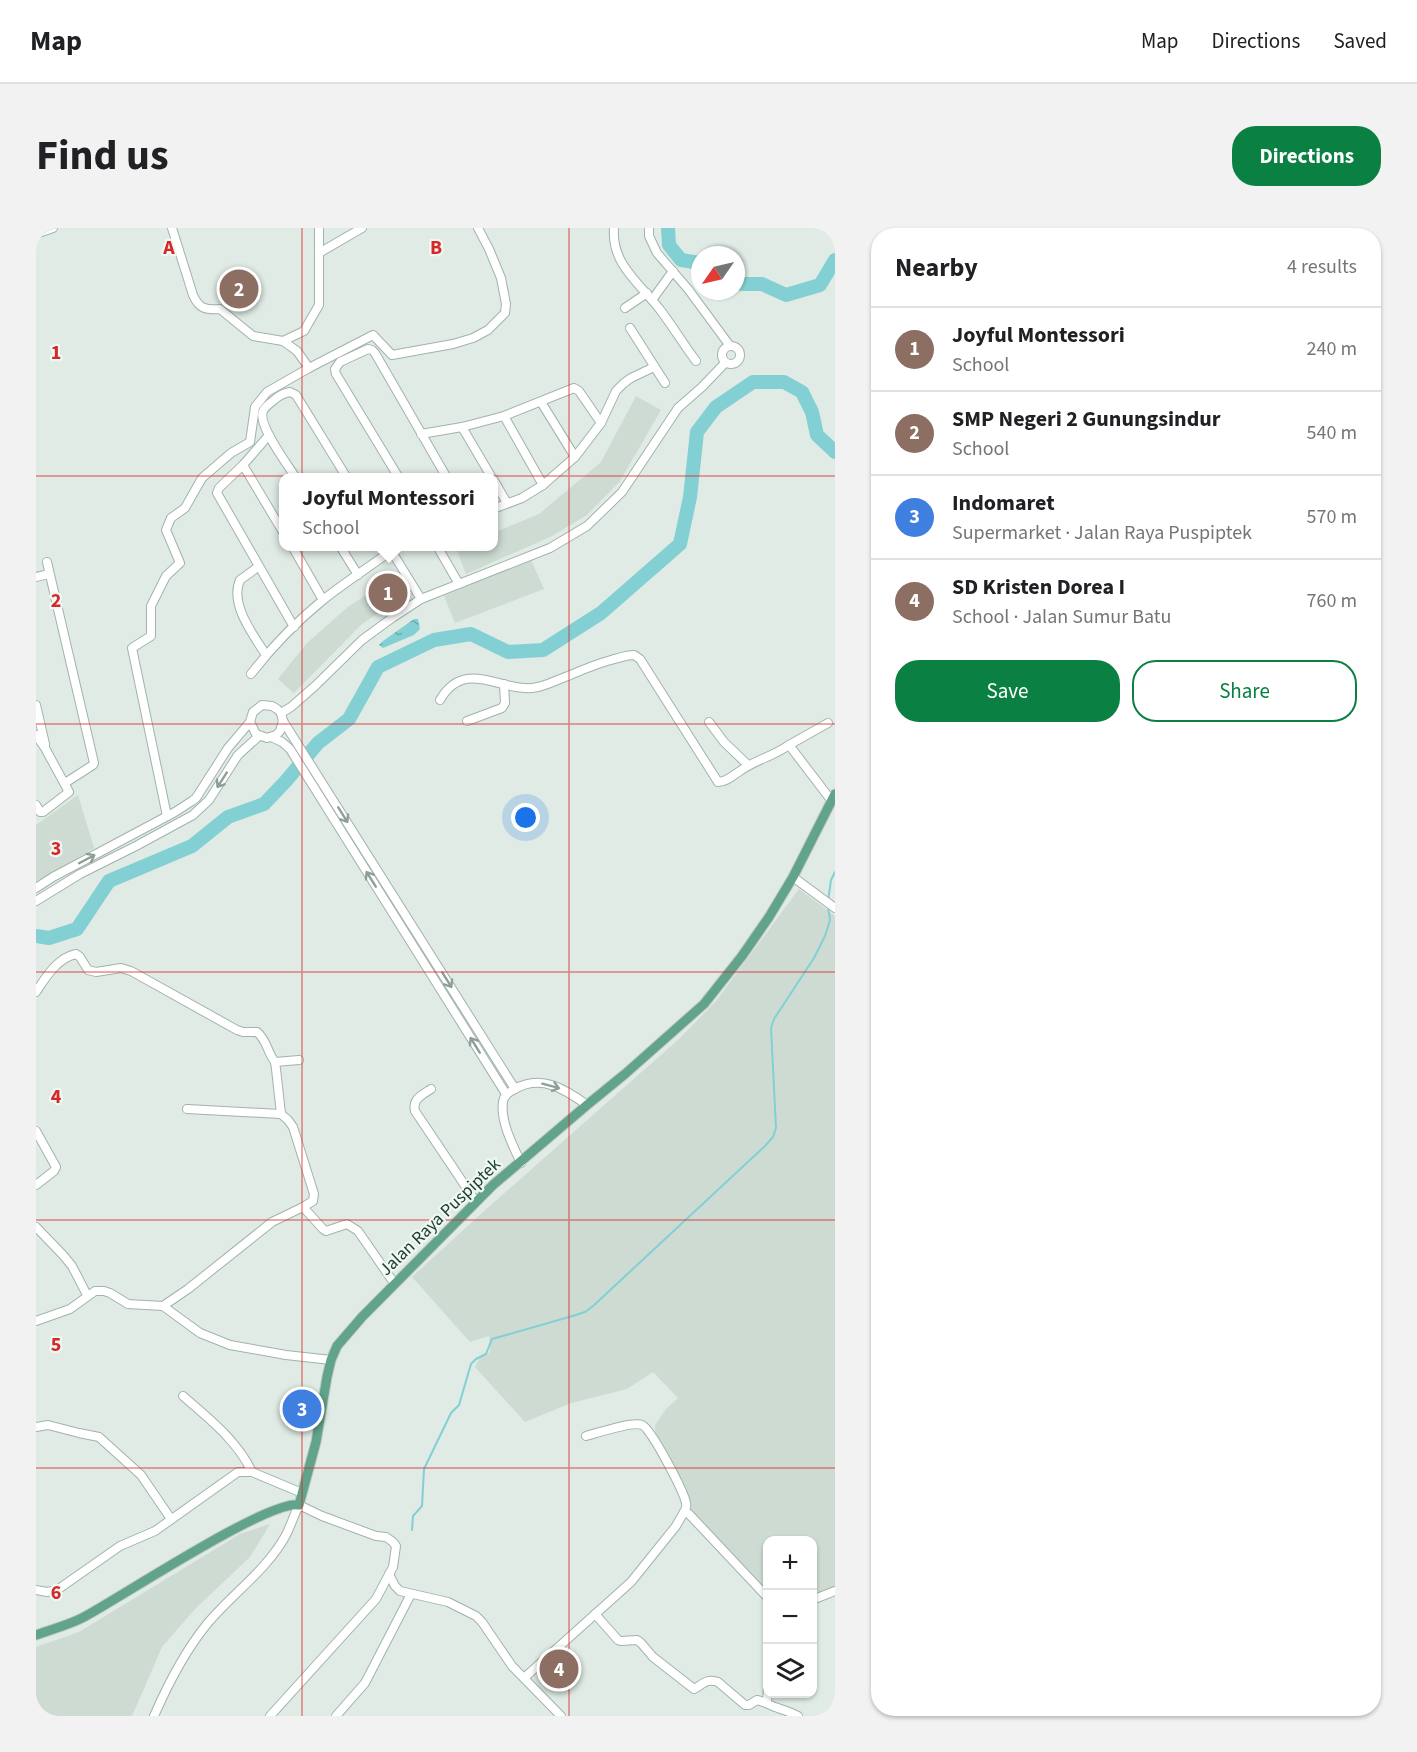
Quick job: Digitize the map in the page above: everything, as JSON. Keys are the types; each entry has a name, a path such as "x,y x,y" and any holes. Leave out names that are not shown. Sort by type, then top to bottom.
{"main road":[{"name":"Jalan Raya Puspiptek","path":"299,1505 316,1442 331,1360 337,1346 394,1283 494,1185 704,1004 762,927 793,877 833,797"},
{"path":"36,1635 81,1618 273,1510 293,1504 299,1505"}],"street":[{"path":"36,234 53,228"},
{"path":"172,228 193,295 199,305 208,310 220,309 253,336 283,341 297,351 309,368"},
{"path":"283,341 304,331 319,305 319,228"},
{"path":"319,253 362,228"},
{"path":"167,816 132,648 151,636 151,606 166,576 180,563 166,531 171,518 185,508 202,478 231,453 250,442 255,407 267,392 372,335 392,355 453,344 473,338 488,330 505,313 506,304 497,269 478,228"},
{"path":"614,228 613,239 619,260 696,361"},
{"path":"649,228 649,236 653,245 730,346 736,348 740,356 734,364 725,363"},
{"path":"625,308 649,297 673,271"},
{"path":"630,328 665,383"},
{"path":"725,363 722,351 730,346"},
{"path":"397,473 335,371 340,362 368,349 374,351 445,473"},
{"path":"271,737 280,731 282,717 291,707 362,640 392,618 421,599 550,548 587,526 622,492 678,408 725,363"},
{"path":"498,507 522,498 543,485 575,457 601,423 616,391 631,378 654,367"},
{"path":"421,434 462,427 504,416 570,389 579,391 601,423"},
{"path":"293,473 269,435 262,413 278,396 290,392 295,393 345,473"},
{"path":"541,402 575,457"},
{"path":"504,416 543,485"},
{"path":"462,427 490,473"},
{"path":"269,435 219,488 217,494 294,627"},
{"path":"243,465 279,525"},
{"path":"498,487 507,503"},
{"path":"295,551 323,600"},
{"path":"343,551 358,575"},
{"path":"251,674 294,627 323,600 388,551"},
{"path":"391,551 421,599"},
{"path":"440,551 459,584"},
{"path":"47,562 94,763 65,783"},
{"path":"258,567 240,580 238,591 242,614 266,656"},
{"path":"36,577 49,574"},
{"path":"440,700 456,682 482,679 523,688 540,687 590,666 634,655 640,659 717,781 723,782 748,765 780,751 828,723"},
{"path":"466,721 502,708 505,703 504,684"},
{"path":"36,705 45,748"},
{"path":"36,888 196,798 228,748 250,722 253,712 262,705 272,706 282,717 515,1089"},
{"path":"250,722 253,730 259,736 271,737 290,749 506,1094"},
{"path":"710,722 724,742 748,765"},
{"path":"36,735 69,790 68,795 43,812 40,812 36,805"},
{"path":"36,901 80,874 193,815 209,800 238,755 259,736"},
{"path":"789,745 833,797"},
{"path":"53,877 59,887"},
{"path":"793,877 834,908"},
{"path":"36,992 56,965 70,955 76,954 88,970 96,972 121,968 131,971 237,1030 257,1032 266,1040 268,1052 275,1062 281,1114"},
{"path":"275,1062 299,1060"},
{"path":"521,1163 506,1128 503,1101 506,1094 527,1083 538,1082 570,1093 586,1105"},
{"path":"431,1089 415,1101 413,1105 415,1111 476,1202"},
{"path":"163,1306 272,1222 313,1201 314,1194 293,1127 281,1114 187,1109"},
{"path":"36,1131 56,1167 36,1185"},
{"path":"303,1207 326,1231 347,1224 358,1230 394,1283"},
{"path":"36,1227 72,1266 87,1295"},
{"path":"36,1321 70,1309 94,1291 104,1291 128,1304 163,1306 212,1339 248,1349 331,1360"},
{"path":"183,1396 234,1443 252,1472"},
{"path":"524,1678 631,1582 676,1526 684,1512 686,1504 681,1491 647,1428 632,1424 586,1436"},
{"path":"36,1427 48,1425 99,1437 141,1475 171,1519"},
{"path":"36,1590 47,1592 57,1590 120,1546 149,1535 232,1475 243,1471 252,1472 302,1493"},
{"path":"270,1716 376,1599 393,1567 396,1546 391,1540 322,1516 299,1505"},
{"name":"Jalan Raya Puspiptek","path":"154,1716 192,1644 212,1619 273,1554 286,1534 299,1505"},
{"path":"684,1512 689,1514 763,1593"},
{"path":"389,1574 398,1590 448,1602 476,1616 506,1657 558,1715"},
{"path":"817,1598 835,1591"},
{"path":"336,1716 365,1683 411,1594"},
{"path":"595,1614 618,1640 641,1643 653,1657 694,1689 708,1680 713,1680 746,1705 757,1700 767,1702 798,1716"},
{"path":"767,1698 767,1702"}],"shaded area":[{"path":"636,396 661,410 620,481 587,515 552,536 466,574 457,551 498,551 498,531 539,514 601,462"},
{"path":"531,560 544,589 455,623 444,596"},
{"path":"391,578 403,595 361,625 294,693 278,679 307,643 348,607"},
{"path":"78,795 94,848 36,884 36,825"},
{"path":"799,889 835,916 835,1586 817,1595 817,1536 763,1536 763,1591 690,1513 656,1441 655,1425 666,1409 678,1398 653,1372 627,1389 571,1403 525,1422 475,1367 479,1359 490,1352 489,1336 470,1342 412,1277 679,1039 716,1001"},
{"path":"270,1524 250,1557 195,1609 162,1647 132,1716 36,1716 36,1647 79,1632 240,1534"}],"water":[{"path":"414,619 418,619 420,629 414,635 383,648 379,645 383,641"}],"waterway":[{"path":"668,228 669,245 681,260 691,262"},
{"path":"745,284 762,284 786,295 820,285 835,260"},
{"path":"36,936 49,938 77,929 109,881 192,846 228,817 264,804 318,743 349,719 378,667 434,640 471,634 508,652 543,650 601,613 680,544 690,497 697,432 716,407 753,382 784,382 802,392 812,412 817,435 835,452"},
{"path":"828,901 831,880 835,872"},
{"path":"412,1530 413,1516 422,1506 424,1469 451,1413 459,1405 471,1364 486,1354 492,1339 576,1315 592,1307 773,1137 776,1128 771,1028 774,1019 814,958 825,936 830,920 828,907"}],"place":[{"name":"SMP Negeri 2 Gunungsindur","path":"239,289"},
{"name":"Joyful Montessori","path":"388,593"},
{"name":"Indomaret","path":"302,1409"},
{"name":"SD Kristen Dorea I","path":"559,1669"}]}
